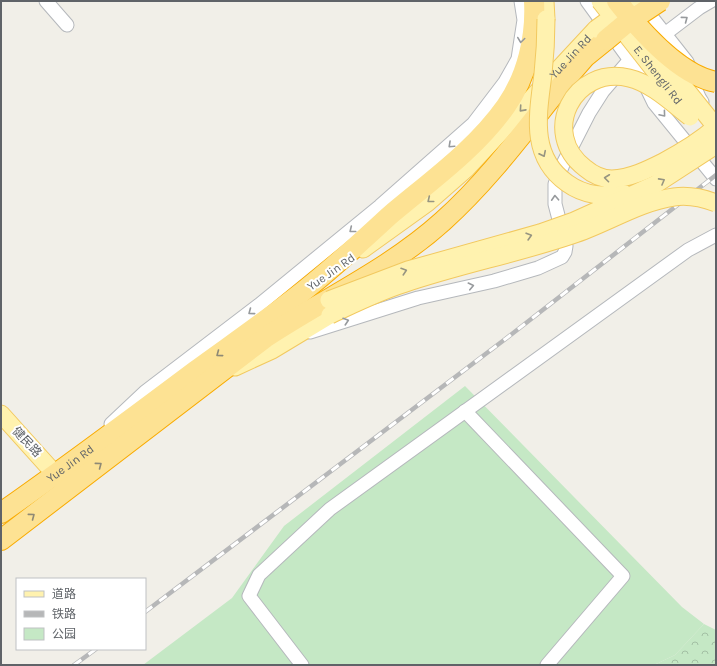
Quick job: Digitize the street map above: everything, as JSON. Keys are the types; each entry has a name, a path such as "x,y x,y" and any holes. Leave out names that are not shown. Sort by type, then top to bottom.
{"highway":[{"path":"307,289 450,166 506,106 522,76 530,52 535,15 534,1"},
{"name":"E. Shengli Rd","path":"617,1 636,25"},
{"path":"327,306 396,258 442,222 480,184 585,57 601,34 624,25 660,1"},
{"path":"636,25 687,70 716,82"},
{"name":"Yue Jin Rd","path":"1,540 58,484 307,289"},
{"name":"Yue Jin Rd","path":"1,513 58,484 215,377 265,338 327,306"}],"main road":[{"path":"545,1 546,42 538,122 539,141 544,157 555,173 582,192 604,196 639,192"},
{"name":"E. Shengli Rd","path":"600,1 716,150"},
{"name":"Yue Jin Rd","path":"307,289 427,203 462,173 634,1"},
{"name":"E. Shengli Rd","path":"636,25 716,127"},
{"path":"690,117 636,80 613,76 595,80 575,96 566,109 564,118 564,133 570,152 580,165 594,174 611,179 645,172 676,155 707,135 716,127"},
{"name":"Yue Jin Rd","path":"327,306 408,270 554,228 608,207 673,175 716,145"},
{"path":"215,377 272,350 295,336 327,306 553,242 591,229 641,207 666,199 692,197 716,203"},
{"name":"健民路","path":"1,414 58,484"},
{"name":"健民路","path":"1,428 58,484"}],"street":[{"path":"46,1 67,25"},
{"path":"58,484 145,392 289,281 380,206 473,124 505,82 518,59 524,20 521,1"},
{"path":"587,1 640,74 654,103 716,179"},
{"path":"639,1 687,62 697,93 716,119"},
{"path":"295,336 418,298 494,281 538,268 562,257 566,246 555,204 555,184 564,162 589,113 603,91 630,60 699,8 712,1"},
{"path":"302,665 250,596 259,575 330,509 688,250 716,234"},
{"path":"465,411 623,576 547,665"}],"green space":[{"path":"465,386 682,607 704,624 675,655 654,665 143,665 232,598 284,526"},
{"path":"704,624 716,630 716,665 654,665 675,655"}],"railway":[{"path":"146,611 508,337 716,175"},
{"path":"74,665 95,650"}]}
